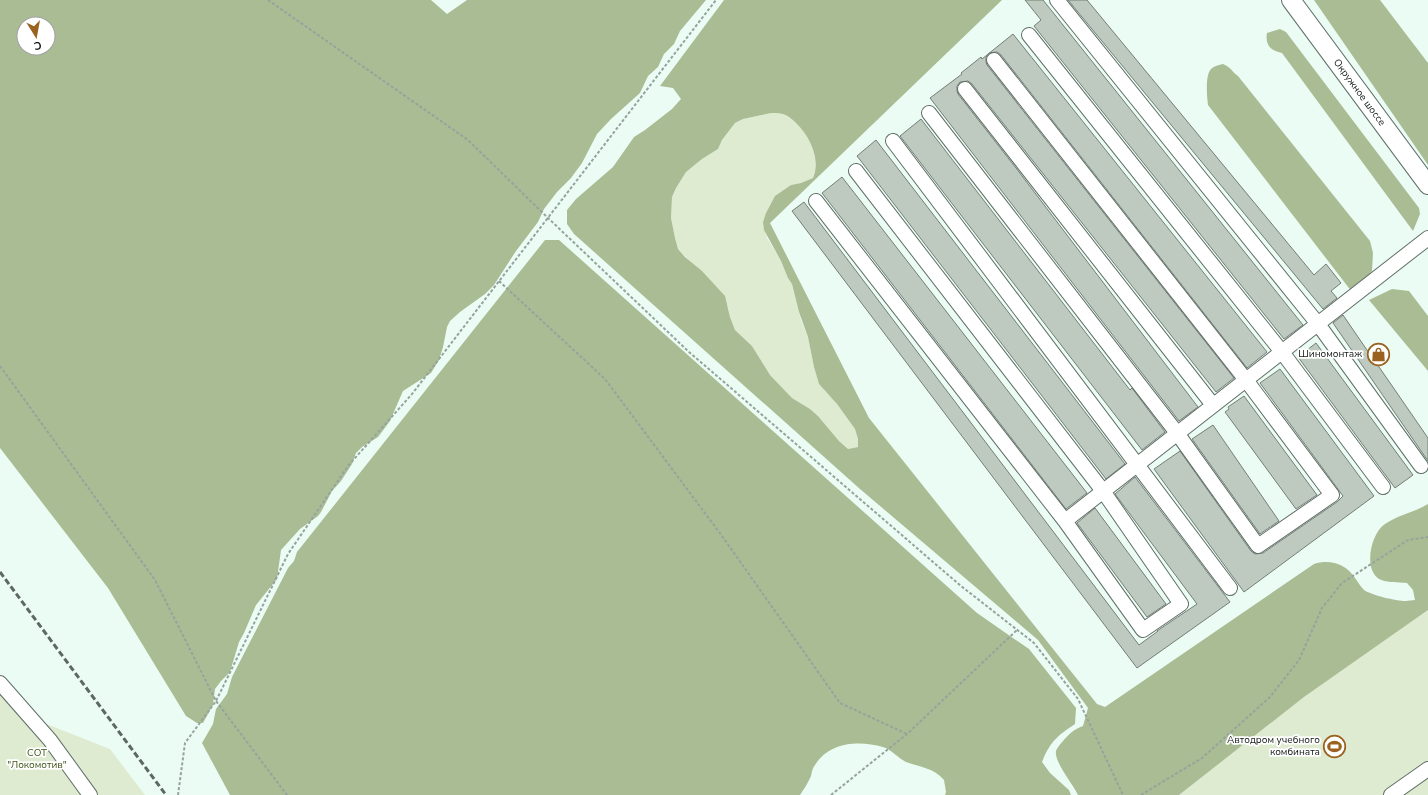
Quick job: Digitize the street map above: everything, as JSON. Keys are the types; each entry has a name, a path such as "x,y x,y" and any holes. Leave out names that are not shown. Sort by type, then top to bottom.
{"main road":[{"name":"Окружное шоссе","path":"1291,0 1428,185"}],"lane":[{"path":"1057,0 1318,324 1421,466"},
{"path":"1029,35 1282,352 1383,487"},
{"path":"929,113 1177,433 1258,546 1332,495 1246,380 994,60"},
{"path":"964,89 1213,406"},
{"path":"893,141 1230,588"},
{"path":"816,201 1065,521 1143,630 1181,604 1103,491 856,171"},
{"path":"1065,521 1428,238"},
{"path":"0,683 50,740 90,795"},
{"path":"1391,795 1428,769"}],"path":[{"path":"268,0 468,140 689,352 961,586 1034,643 1078,699 1123,795"},
{"path":"178,795 185,743 216,701 288,554 348,466 412,394 716,0"},
{"path":"498,281 605,379 722,536 840,703 907,734"},
{"path":"0,366 155,580 216,701 287,795"},
{"path":"1141,795 1202,758 1270,698 1299,660 1322,608 1342,582 1408,540 1428,536"},
{"path":"831,795 907,734 1018,630"}],"green space":[{"path":"0,0 431,0 447,14 467,0 706,0 680,31 674,44 664,54 658,67 648,76 640,93 597,134 582,163 544,209 538,222 516,251 494,285 485,294 450,321 447,327 439,360 431,373 403,391 390,421 378,437 362,447 356,453 352,464 341,481 332,491 318,516 300,529 281,550 277,579 256,605 239,642 230,672 215,689 213,705 203,723 197,723 186,716 108,588 0,448"},
{"path":"724,0 1002,0 770,223 869,418 1097,704 1105,707 1314,564 1326,562 1342,566 1351,573 1364,590 1372,594 1396,600 1415,600 1413,590 1407,583 1389,582 1379,579 1374,574 1370,560 1371,551 1376,535 1385,524 1395,518 1428,504 1428,610 1304,697 1179,795 1078,795 1058,761 1056,751 1060,744 1070,734 1083,726 1088,708 1038,640 860,489 574,234 567,224 567,210 576,199 613,167 634,137 672,109 681,99 673,88 660,86","holes":["771,113 787,116 796,122 807,136 816,161 813,178 791,185 775,196 763,222 764,230 792,284 799,312 808,337 819,384 837,404 855,429 858,439 858,447 848,449 839,441 818,416 810,409 792,398 770,375 752,346 735,330 725,296 702,271 678,249 675,238 671,218 672,197 686,172 702,159 718,149 722,140 735,123 743,119"]},
{"path":"1314,0 1380,0 1428,63 1428,165"},
{"path":"1280,29 1286,32 1419,208 1420,214 1413,231 1282,53 1274,51 1269,46 1267,33"},
{"path":"1223,64 1238,76 1370,241 1373,253 1372,271 1352,292 1208,105 1207,86 1209,72 1214,67"},
{"path":"771,113 787,116 796,122 802,129 811,144 814,153 815,170 813,178 791,185 770,205 763,222 767,238 781,261 792,284 801,320 808,337 819,384 837,404 855,429 858,439 858,447 848,449 839,441 818,416 810,409 792,398 770,375 752,346 735,330 728,307 708,279 678,249 675,238 671,218 672,197 686,172 702,159 718,149 722,140 735,123 743,119"},
{"path":"545,240 559,240 977,613 1029,649 1076,708 1075,724 1063,732 1051,744 1042,762 1050,773 1069,790 1071,795 945,795 944,780 936,773 926,768 906,762 883,747 855,744 836,747 821,757 814,766 810,779 800,795 230,795 202,743 213,724 216,709 227,694 232,677 288,568 294,561 297,552"},
{"path":"1392,289 1409,291 1428,316 1428,371 1369,300"},
{"name":"Автодром учебного комбината","path":"1428,610 1428,795 1179,795 1304,697"},
{"name":"СОТ \"Локомотив\"","path":"0,682 44,723 110,749 145,795 0,795"}],"building":[{"path":"1025,0 1043,0 1303,325 1284,339 1034,26 1041,20"},
{"path":"1068,0 1087,0 1314,275 1326,264 1341,283 1331,291 1337,298 1323,309"},
{"path":"1013,34 1267,352 1247,368 1001,55 997,52 990,53"},
{"path":"988,54 986,57 987,65 1234,378 1216,392 972,84 968,81 960,82 957,86 958,94 1198,407 1179,421 930,98 962,74 961,73 981,57 982,59"},
{"path":"921,119 1130,390 1132,388 1165,432 1142,450 900,136"},
{"path":"876,140 1125,464 1106,479 857,156"},
{"path":"842,177 1087,493 1066,509 822,193"},
{"path":"804,202 1139,645 1197,604 1115,494 1135,477 1230,602 1137,668 792,211"},
{"path":"1343,315 1369,353 1377,347 1385,357 1377,364 1428,438 1428,461 1333,323"},
{"path":"1316,343 1413,475 1395,488 1298,357"},
{"path":"1280,369 1374,496 1244,592 1154,469 1180,451 1251,551 1255,554 1263,553 1337,502 1343,496 1260,383"},
{"path":"1244,396 1317,495 1296,509 1225,412 1229,409 1228,407"},
{"path":"1213,425 1279,521 1260,534 1192,439"},
{"path":"1095,508 1166,604 1147,617 1077,523"}],"railway":[{"path":"0,572 166,795"}],"place":[{"name":"Шиномонтаж","path":"1378,354"},
{"name":"Автодром учебного комбината","path":"1335,746"}]}
